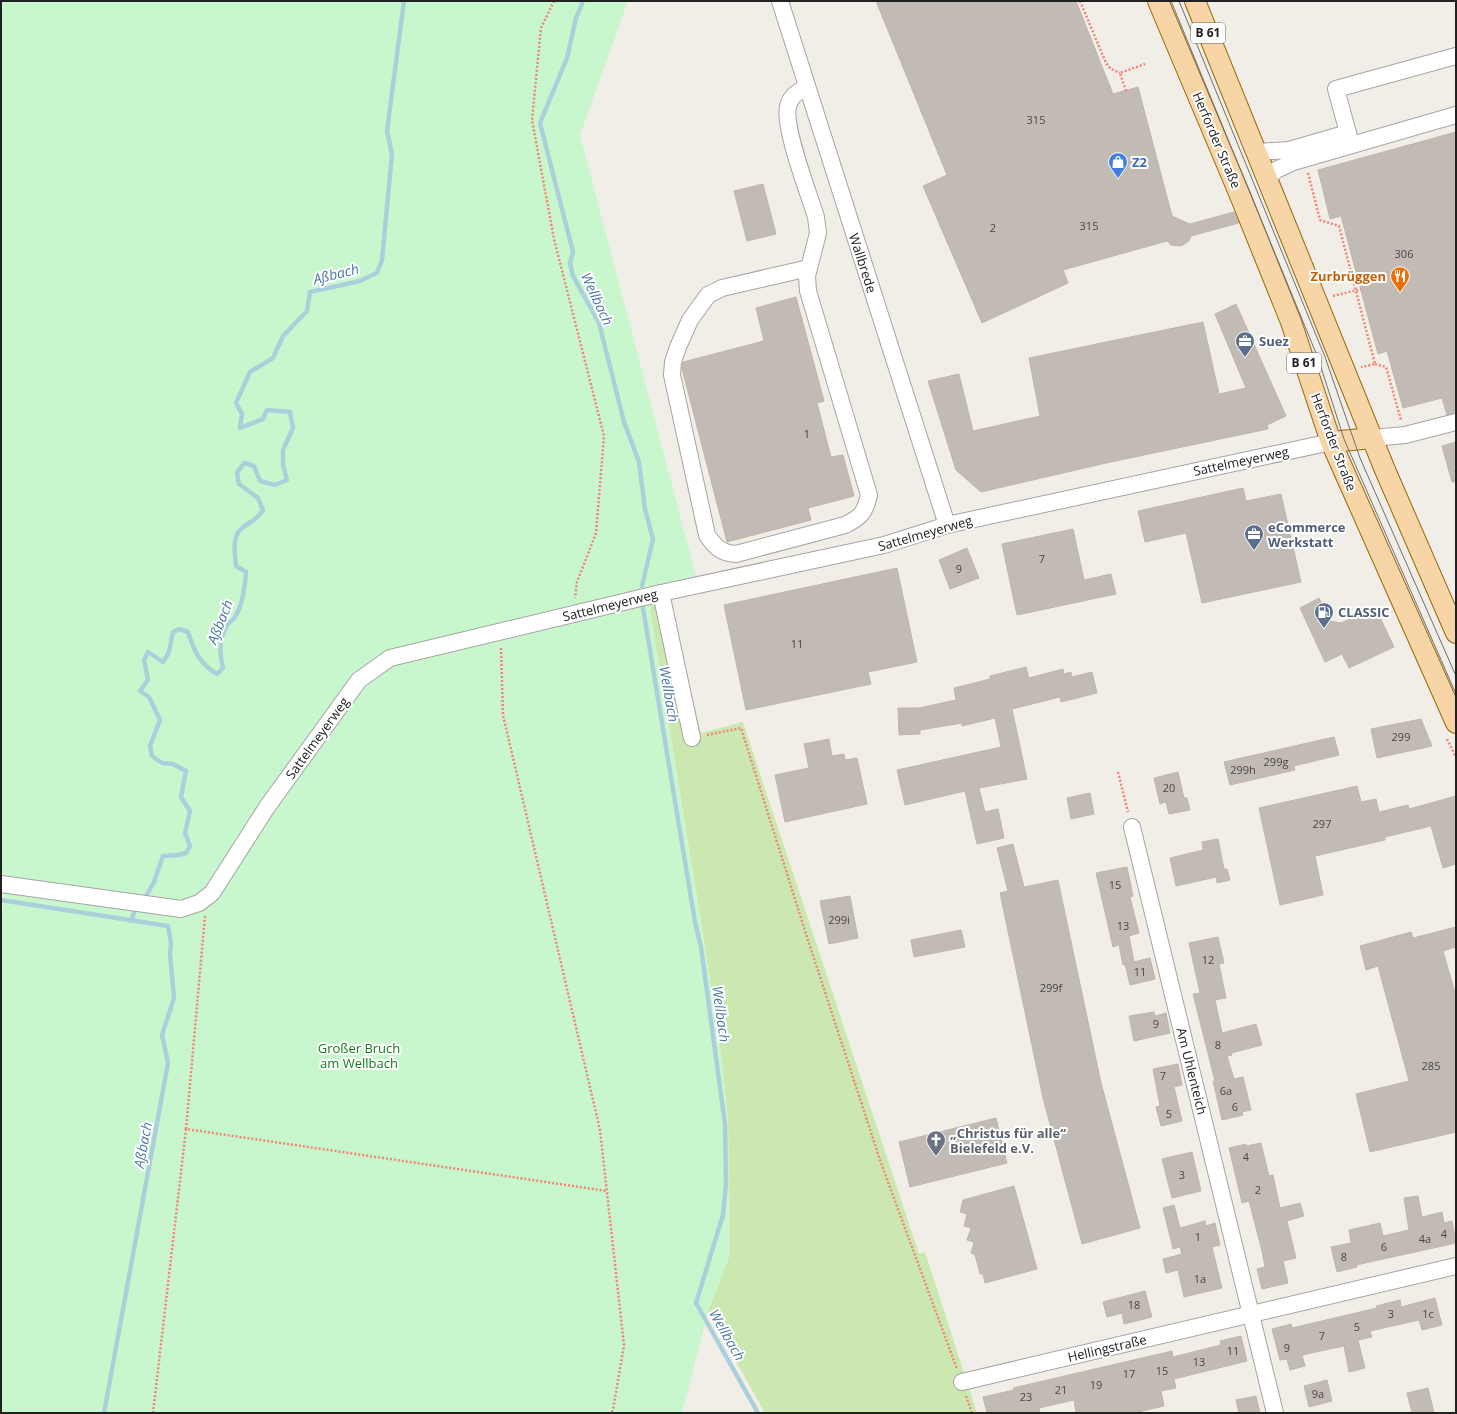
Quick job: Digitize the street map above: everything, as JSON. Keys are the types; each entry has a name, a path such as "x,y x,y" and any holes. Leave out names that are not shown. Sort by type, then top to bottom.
{"main road":[{"name":"Herforder Straße","path":"1158,1 1291,322 1331,442 1456,723"},
{"name":"B 61","path":"1195,1 1372,438 1456,633"},
{"path":"1331,442 1372,438"}],"street":[{"name":"Wallbrede","path":"780,1 806,87 947,525"},
{"path":"1349,138 1336,89 1456,56"},
{"path":"806,87 792,96 787,107 787,126 816,217 818,233 807,276 808,291 869,495 866,509 858,519 845,525 736,554 724,553 716,547 707,535 672,374 673,362 690,320 708,295 722,288 809,268"},
{"path":"1256,152 1289,150 1456,115"},
{"path":"1267,179 1276,170 1349,138"},
{"path":"1372,438 1405,435 1456,422"},
{"name":"Sattelmeyerweg","path":"1,884 181,909 199,903 212,893 267,807 359,680 390,658 661,593 884,545 947,525 1331,442"},
{"path":"661,593 692,738"},
{"name":"Am Uhlenteich","path":"1132,827 1252,1314"},
{"name":"Hellingstraße","path":"962,1382 1456,1266"},
{"path":"1252,1314 1275,1413"}],"path":[{"path":"554,1 541,28 532,120 554,239 604,436 596,533 577,582 574,614"},
{"path":"1080,1 1106,63 1111,69 1120,74 1126,91"},
{"path":"1120,74 1145,64"},
{"path":"1307,170 1320,220 1339,226 1375,364"},
{"path":"1340,294 1361,289"},
{"path":"1359,367 1375,364 1386,367 1405,435"},
{"path":"500,632 503,715 600,1130 624,1345 613,1410 611,1413"},
{"path":"692,738 741,728 807,937 881,1163 962,1382"},
{"path":"1118,772 1132,827"},
{"path":"153,1413 186,1129 207,897"},
{"path":"186,1129 607,1191"}],"green space":[{"name":"Großer Bruch am Wellbach","path":"1,1 628,1 580,135 696,576 646,587 701,922 722,1061 728,1123 730,1254 708,1312 682,1413 1,1413 1,918 7,875 1,873"},
{"path":"669,601 701,733 743,722 919,1254 925,1252 977,1413 765,1413 708,1312 730,1254 728,1123 722,1061 701,922 649,604"}],"building":[{"path":"876,1 1076,1 1113,94 1138,87 1172,216 1190,224 1234,212 1239,223 1191,236 1189,241 1181,246 1171,245 1167,241 1063,270 1068,283 982,323 923,186 947,175"},
{"path":"1456,132 1456,413 1447,415 1442,398 1403,408 1387,351 1378,354 1341,216 1330,219 1318,170"},
{"path":"763,184 776,234 747,241 734,191"},
{"path":"796,297 824,401 817,403 831,457 843,455 854,496 808,508 811,520 727,542 682,369 682,364 683,362 764,341 756,308"},
{"path":"1236,304 1286,416 1267,425 1268,429 1106,463 981,492 956,470 928,381 959,374 973,431 1040,416 1029,358 1203,322 1219,394 1246,388 1215,314"},
{"path":"1456,442 1456,482 1452,482 1442,446"},
{"path":"1243,488 1246,501 1281,494 1301,582 1202,603 1186,533 1145,542 1138,511"},
{"path":"1073,529 1084,580 1111,574 1116,594 1017,615 1002,544"},
{"path":"967,548 979,578 950,589 939,560"},
{"path":"897,568 917,662 868,672 871,684 746,710 724,605"},
{"path":"1319,598 1330,621 1341,623 1375,607 1394,647 1349,668 1342,654 1325,662 1300,608"},
{"path":"1026,667 1029,678 1063,669 1064,674 1071,672 1072,677 1092,672 1097,693 1061,702 1060,697 1012,709 1027,779 979,788 985,812 998,809 1004,838 977,844 965,791 905,805 897,770 1001,747 995,718 962,726 962,723 920,730 920,734 899,735 898,708 919,708 956,700 954,688 990,679 990,676"},
{"path":"1421,719 1432,746 1377,758 1371,729"},
{"path":"1334,737 1339,755 1294,766 1295,770 1230,785 1224,762"},
{"path":"829,739 832,756 844,754 845,760 857,758 867,804 785,822 775,775 809,768 804,744"},
{"path":"1178,772 1184,798 1187,798 1190,810 1169,814 1166,802 1160,804 1154,778"},
{"path":"1357,786 1361,802 1376,799 1379,812 1408,805 1409,809 1456,796 1456,864 1443,868 1431,826 1385,837 1385,840 1315,856 1323,895 1280,905 1259,808"},
{"path":"1090,793 1094,814 1071,819 1067,798"},
{"path":"1218,839 1224,869 1227,869 1230,880 1217,883 1216,877 1176,886 1170,858 1203,850 1202,842"},
{"path":"1013,844 1024,887 1058,880 1101,1083 1140,1228 1082,1244 1043,1098 1000,893 1008,891 997,848"},
{"path":"1127,867 1133,896 1130,897 1139,933 1129,936 1134,962 1123,965 1119,945 1113,947 1096,873"},
{"path":"850,896 858,938 829,944 820,901"},
{"path":"1456,927 1456,947 1443,951 1456,996 1456,1132 1370,1152 1356,1094 1409,1081 1378,966 1366,970 1360,946 1411,932 1413,938"},
{"path":"961,930 965,947 914,957 911,940"},
{"path":"1218,937 1224,963 1219,964 1226,998 1215,1000 1222,1033 1256,1024 1262,1045 1231,1053 1232,1055 1227,1056 1234,1079 1243,1077 1251,1110 1242,1112 1243,1115 1222,1120 1213,1081 1215,1081 1193,994 1200,993 1189,943"},
{"path":"1150,958 1155,979 1130,985 1125,964"},
{"path":"1154,1012 1155,1016 1166,1013 1170,1033 1134,1041 1129,1016"},
{"path":"1178,1064 1182,1085 1174,1087 1182,1121 1161,1126 1156,1107 1160,1106 1153,1069"},
{"path":"996,1118 1007,1163 910,1187 899,1142"},
{"path":"1261,1143 1269,1176 1273,1175 1280,1208 1300,1203 1304,1216 1287,1221 1296,1258 1283,1261 1288,1283 1262,1289 1257,1269 1265,1267 1262,1251 1249,1201 1242,1203 1229,1148 1246,1144 1246,1146"},
{"path":"1192,1152 1201,1191 1172,1198 1162,1159"},
{"path":"1014,1186 1037,1269 985,1283 983,1274 980,1274 975,1255 971,1253 974,1242 967,1240 971,1228 964,1226 967,1214 960,1212 963,1200"},
{"path":"1418,1196 1422,1217 1442,1212 1444,1223 1452,1221 1456,1243 1356,1265 1357,1267 1337,1272 1331,1247 1351,1243 1349,1230 1380,1223 1383,1236 1409,1230 1404,1198"},
{"path":"1174,1205 1180,1228 1205,1221 1206,1226 1215,1223 1220,1245 1212,1247 1222,1288 1184,1297 1178,1270 1166,1273 1163,1259 1182,1254 1180,1247 1173,1249 1163,1208"},
{"path":"1145,1291 1152,1317 1124,1324 1122,1313 1107,1317 1103,1302"},
{"path":"1435,1298 1442,1325 1422,1330 1419,1320 1370,1331 1372,1337 1358,1340 1365,1368 1349,1372 1344,1346 1302,1355 1305,1366 1290,1370 1287,1359 1280,1360 1272,1329 1291,1324 1292,1328 1377,1308 1376,1306 1400,1300 1401,1307"},
{"path":"1241,1336 1247,1361 1174,1379 1176,1388 1161,1391 1164,1406 1142,1411 1143,1413 1076,1413 1074,1400 1039,1408 1040,1413 987,1413 983,1397 1014,1390 1013,1388 1172,1351 1173,1357 1221,1345 1220,1341"},
{"path":"1327,1380 1332,1401 1309,1407 1304,1386"},
{"path":"1428,1388 1434,1413 1412,1413 1407,1393"},
{"path":"1256,1396 1260,1413 1239,1413 1236,1400"}],"waterway":[{"name":"Aßbach","path":"145,898 154,882 163,856 186,853 190,846 185,833 190,811 181,797 186,771 173,764 162,763 152,756 150,746 160,720 149,697 140,691 148,680 144,660 148,652 163,662 169,652 173,632 179,629 188,632 195,651 201,661 211,670 217,674 223,668 220,651 221,640 225,629 234,618 240,607 246,577 246,572 236,566 235,547 237,534 243,527 258,517 263,510 258,498 239,484 237,473 244,463 254,466 260,481 275,485 287,480 283,465 283,450 293,428 290,412 267,410 263,419 240,428 242,414 236,403 250,372 273,358 283,336 307,311 310,292 360,281 377,273 382,260 392,154 387,131 404,1"},
{"name":"Wellbach","path":"583,1 576,18 567,58 540,123 573,252 570,263 573,276 599,323 624,422 639,462 645,509 653,539 642,586"},
{"name":"Wellbach","path":"642,602 695,922 701,947 725,1124 726,1184 723,1215 696,1303 758,1413"},
{"name":"Aßbach","path":"1,900 168,926 171,943 170,954 174,998 162,1035 168,1063 104,1413"},
{"name":"Aßbach","path":"131,921 134,913"}],"tram line":[{"path":"1171,1 1318,358 1344,439 1456,694"},
{"path":"1179,1 1325,357 1360,458 1456,676"}],"place":[{"name":"Z2","path":"1118,179"},
{"name":"Zurbrüggen","path":"1400,293"},
{"name":"Suez","path":"1245,358"},
{"name":"eCommerce Werkstatt","path":"1254,551"},
{"name":"CLASSIC","path":"1324,629"},
{"name":"„Christus für alle“ Bielefeld e.V.","path":"936,1157"}]}
